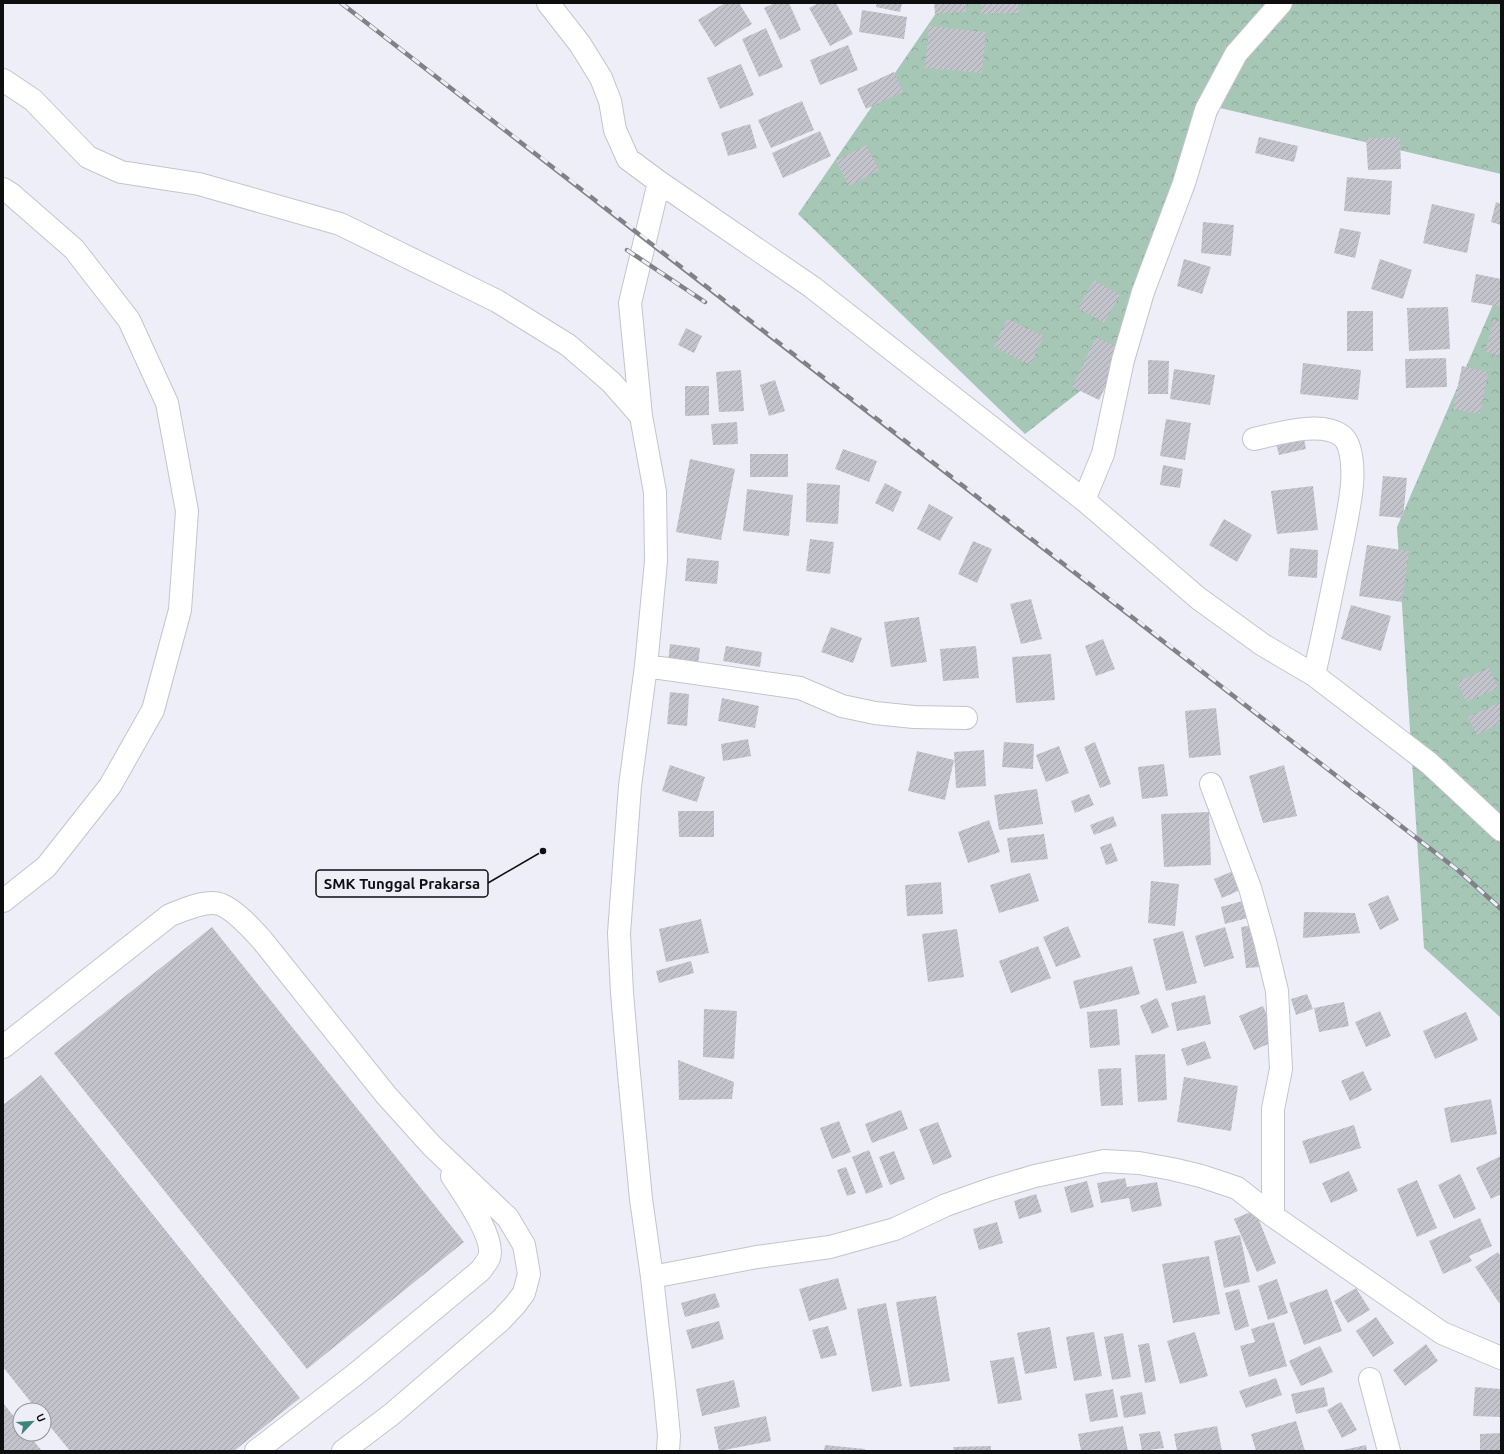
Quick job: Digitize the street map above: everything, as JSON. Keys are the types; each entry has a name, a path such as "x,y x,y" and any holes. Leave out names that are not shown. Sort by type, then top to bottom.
{"street":[{"path":"548,3 580,44 601,78 610,101 615,130 628,159 812,287 1084,500 1198,598 1264,646 1314,675 1430,763 1501,830"},
{"path":"1084,500 1103,454 1123,360 1143,292 1184,183 1206,110 1236,54 1281,3"},
{"path":"3,80 33,100 88,157 121,172 199,184 340,224 497,301 568,345 611,382 641,416"},
{"path":"659,182 630,303 641,416 655,492 656,561 646,666 630,786 619,933 622,993 629,1074 641,1200 652,1277 665,1393 668,1451"},
{"path":"3,189 11,194 74,249 129,320 167,403 187,511 180,610 153,710 110,786 46,867 3,901"},
{"path":"1254,439 1300,429 1327,430 1342,436 1348,443 1351,456 1352,484 1347,522 1314,675"},
{"path":"646,666 800,688 842,706 875,714 914,717 966,718"},
{"path":"1211,784 1250,888 1277,991 1281,1069 1273,1109 1273,1216"},
{"path":"3,1047 170,916 192,906 209,903 221,904 244,921 262,940 386,1095 432,1146 508,1218 524,1245 529,1274 524,1293 500,1321 392,1414 343,1451"},
{"path":"256,1451 370,1362 480,1271 489,1258 490,1247 486,1233 474,1210 432,1146"},
{"path":"652,1277 757,1257 830,1247 895,1229 946,1205 991,1189 1035,1176 1104,1161 1139,1163 1201,1176 1237,1188 1273,1216 1442,1334 1501,1358"},
{"path":"1370,1379 1390,1451"}],"green space":[{"path":"943,3 1501,3 1501,174 1220,108 1106,371 1025,434 798,214"},
{"path":"1501,286 1501,1018 1424,948 1397,527"}],"building":[{"path":"725,3 739,3 752,24 715,47 698,20"},
{"path":"775,3 789,3 801,30 780,40 764,8"},
{"path":"819,3 836,3 853,34 830,46 809,8"},
{"path":"877,3 902,3 900,12 876,7"},
{"path":"934,3 966,3 966,12 935,14"},
{"path":"981,3 1018,3 1019,13 981,14"},
{"path":"862,10 907,17 904,39 859,32"},
{"path":"929,26 986,32 982,73 925,68"},
{"path":"766,28 783,67 759,77 742,39"},
{"path":"848,45 858,70 820,85 810,60"},
{"path":"741,64 754,95 720,109 707,78"},
{"path":"894,72 903,92 866,109 857,89"},
{"path":"802,101 814,130 771,148 758,120"},
{"path":"750,124 757,148 728,156 721,133"},
{"path":"820,131 831,156 783,178 772,153"},
{"path":"1259,137 1298,146 1294,162 1255,153"},
{"path":"1400,137 1401,169 1368,170 1366,138"},
{"path":"866,145 879,170 849,186 836,161"},
{"path":"1347,177 1392,181 1390,215 1344,211"},
{"path":"1496,202 1501,204 1501,225 1491,222"},
{"path":"1432,204 1475,214 1467,253 1423,243"},
{"path":"1203,222 1234,225 1231,256 1201,253"},
{"path":"1340,228 1361,232 1355,258 1334,253"},
{"path":"1184,259 1211,267 1202,294 1177,286"},
{"path":"1380,259 1412,270 1403,299 1371,289"},
{"path":"1476,274 1501,279 1501,307 1471,302"},
{"path":"1094,280 1120,295 1104,323 1078,308"},
{"path":"1448,307 1450,349 1409,351 1407,308"},
{"path":"1347,311 1373,311 1373,351 1347,351"},
{"path":"1007,319 1044,336 1030,365 994,347"},
{"path":"1493,320 1501,322 1500,356 1485,352"},
{"path":"686,328 702,336 694,353 678,345"},
{"path":"1096,337 1123,350 1099,400 1072,387"},
{"path":"1446,358 1447,387 1406,388 1405,359"},
{"path":"1148,360 1169,361 1168,394 1148,394"},
{"path":"1303,363 1361,370 1358,400 1300,394"},
{"path":"1462,366 1488,372 1480,414 1453,409"},
{"path":"1174,369 1215,375 1210,405 1170,399"},
{"path":"741,370 744,411 719,412 716,372"},
{"path":"775,380 785,411 769,416 760,385"},
{"path":"685,386 709,386 709,415 685,416"},
{"path":"1166,419 1191,423 1185,460 1160,456"},
{"path":"737,422 738,444 713,445 711,424"},
{"path":"1303,434 1306,449 1279,455 1275,440"},
{"path":"843,449 877,461 869,482 835,469"},
{"path":"750,454 788,454 788,477 750,477"},
{"path":"690,459 735,469 721,540 676,532"},
{"path":"1163,465 1183,469 1180,488 1160,485"},
{"path":"1383,476 1407,478 1403,518 1379,516"},
{"path":"807,483 840,485 838,524 806,522"},
{"path":"885,483 902,492 893,512 875,503"},
{"path":"1313,486 1318,530 1277,534 1271,491"},
{"path":"747,489 793,495 789,536 743,531"},
{"path":"929,504 953,517 940,541 917,529"},
{"path":"1224,519 1252,535 1237,562 1209,545"},
{"path":"810,539 834,542 830,574 806,571"},
{"path":"973,541 992,549 977,583 958,574"},
{"path":"1367,545 1409,551 1402,602 1359,596"},
{"path":"1290,548 1318,550 1317,578 1288,576"},
{"path":"687,558 719,561 717,584 685,581"},
{"path":"1031,599 1042,639 1021,644 1010,604"},
{"path":"1351,605 1391,616 1381,651 1341,639"},
{"path":"919,617 927,662 891,667 884,622"},
{"path":"831,627 862,638 853,663 821,652"},
{"path":"1103,639 1115,669 1096,676 1085,646"},
{"path":"670,644 700,648 698,666 668,662"},
{"path":"726,646 762,652 760,667 723,661"},
{"path":"976,646 979,678 943,681 940,649"},
{"path":"1051,654 1055,700 1016,703 1012,657"},
{"path":"1489,668 1498,688 1466,702 1457,682"},
{"path":"670,692 689,694 687,726 667,724"},
{"path":"722,698 759,706 755,728 718,721"},
{"path":"1501,702 1501,723 1477,735 1468,717"},
{"path":"1216,708 1221,755 1189,758 1185,711"},
{"path":"748,739 751,756 723,761 721,744"},
{"path":"1004,742 1034,744 1033,769 1002,767"},
{"path":"1095,742 1111,784 1100,788 1084,747"},
{"path":"1059,746 1069,773 1046,782 1036,755"},
{"path":"984,750 986,786 956,788 954,752"},
{"path":"917,751 954,760 945,800 908,791"},
{"path":"1164,764 1168,796 1142,799 1138,767"},
{"path":"670,765 705,777 697,802 662,791"},
{"path":"1284,765 1297,816 1263,823 1249,776"},
{"path":"1037,789 1043,824 999,830 994,795"},
{"path":"1089,794 1094,805 1075,813 1071,801"},
{"path":"678,811 714,811 714,837 679,837"},
{"path":"1209,812 1211,865 1164,867 1161,814"},
{"path":"1113,816 1117,826 1094,835 1090,825"},
{"path":"989,820 1000,852 968,863 958,832"},
{"path":"1044,834 1048,859 1011,863 1007,838"},
{"path":"1111,843 1118,861 1106,865 1100,847"},
{"path":"1238,869 1245,888 1222,898 1214,879"},
{"path":"1030,873 1039,901 999,913 990,885"},
{"path":"1151,881 1179,884 1175,926 1148,923"},
{"path":"941,882 943,914 907,916 905,885"},
{"path":"1388,895 1399,920 1380,930 1368,904"},
{"path":"1246,900 1251,917 1225,924 1221,907"},
{"path":"1304,912 1355,913 1360,933 1303,938"},
{"path":"701,919 709,953 666,962 659,929"},
{"path":"1255,925 1260,967 1246,968 1241,927"},
{"path":"1068,926 1081,957 1056,967 1043,937"},
{"path":"212,927 464,1242 307,1369 54,1053"},
{"path":"1225,927 1234,958 1204,967 1195,936"},
{"path":"957,929 964,977 928,982 922,934"},
{"path":"1183,931 1197,983 1166,991 1153,939"},
{"path":"1038,946 1051,978 1011,993 999,961"},
{"path":"691,961 694,973 659,983 656,971"},
{"path":"1132,966 1140,994 1080,1009 1073,981"},
{"path":"1307,994 1313,1009 1296,1015 1291,999"},
{"path":"1205,995 1211,1024 1177,1031 1171,1003"},
{"path":"1157,998 1169,1027 1152,1034 1140,1006"},
{"path":"1344,1002 1349,1026 1319,1032 1314,1008"},
{"path":"1263,1006 1278,1040 1254,1050 1239,1016"},
{"path":"704,1009 737,1011 734,1059 703,1057"},
{"path":"1117,1009 1120,1045 1090,1048 1087,1012"},
{"path":"1380,1011 1391,1036 1366,1047 1355,1022"},
{"path":"1466,1012 1478,1040 1435,1059 1423,1031"},
{"path":"1205,1041 1211,1058 1187,1066 1181,1049"},
{"path":"1165,1054 1167,1100 1138,1102 1135,1055"},
{"path":"678,1060 734,1082 732,1099 679,1100"},
{"path":"1121,1068 1123,1105 1101,1106 1098,1069"},
{"path":"1363,1071 1372,1090 1350,1101 1341,1081"},
{"path":"41,1075 300,1398 234,1451 70,1451 52,1429 52,1402 31,1402 3,1367 3,1105"},
{"path":"1184,1077 1238,1086 1231,1131 1177,1122"},
{"path":"1491,1099 1497,1134 1451,1143 1444,1108"},
{"path":"901,1110 908,1129 872,1143 865,1124"},
{"path":"839,1121 851,1152 832,1159 820,1128"},
{"path":"938,1122 952,1157 933,1165 919,1129"},
{"path":"1354,1125 1361,1148 1310,1164 1302,1141"},
{"path":"869,1150 883,1187 866,1194 852,1157"},
{"path":"894,1151 905,1179 890,1185 879,1157"},
{"path":"1501,1156 1501,1194 1491,1199 1476,1168"},
{"path":"846,1167 856,1193 847,1196 837,1170"},
{"path":"1349,1171 1358,1191 1331,1203 1322,1183"},
{"path":"1460,1174 1476,1209 1454,1219 1438,1185"},
{"path":"1125,1178 1127,1187 1157,1182 1162,1206 1132,1212 1129,1198 1101,1203 1097,1183"},
{"path":"1417,1180 1437,1228 1417,1237 1397,1189"},
{"path":"1087,1181 1094,1207 1071,1213 1064,1187"},
{"path":"1036,1194 1042,1212 1019,1219 1014,1201"},
{"path":"1255,1210 1276,1263 1257,1272 1234,1219"},
{"path":"1480,1218 1492,1246 1469,1256 1472,1261 1443,1274 1429,1241"},
{"path":"997,1222 1003,1243 979,1250 973,1229"},
{"path":"1240,1235 1250,1282 1224,1288 1214,1241"},
{"path":"1498,1252 1501,1257 1501,1301 1499,1303 1475,1267"},
{"path":"1209,1256 1220,1314 1173,1323 1162,1264"},
{"path":"838,1278 847,1309 809,1321 799,1289"},
{"path":"1277,1279 1288,1313 1268,1320 1258,1286"},
{"path":"1356,1288 1370,1310 1348,1323 1334,1301"},
{"path":"1239,1289 1249,1326 1235,1331 1225,1293"},
{"path":"1327,1289 1342,1331 1304,1345 1289,1303"},
{"path":"715,1293 720,1307 685,1317 681,1303"},
{"path":"936,1296 950,1381 910,1387 896,1302"},
{"path":"886,1303 902,1386 872,1392 857,1309"},
{"path":"1376,1317 1394,1343 1373,1357 1356,1331"},
{"path":"719,1321 724,1339 692,1349 686,1330"},
{"path":"1274,1322 1287,1366 1249,1377 1240,1346 1255,1342 1251,1329"},
{"path":"828,1326 837,1355 821,1359 812,1330"},
{"path":"1050,1327 1057,1368 1025,1374 1017,1333"},
{"path":"1094,1332 1102,1376 1074,1381 1066,1337"},
{"path":"1195,1332 1208,1376 1180,1384 1167,1341"},
{"path":"1123,1333 1131,1377 1112,1380 1104,1337"},
{"path":"1149,1343 1156,1381 1145,1383 1138,1345"},
{"path":"1426,1344 1438,1361 1405,1386 1393,1370"},
{"path":"1320,1346 1333,1372 1301,1386 1289,1361"},
{"path":"1014,1357 1022,1400 998,1404 990,1361"},
{"path":"1276,1378 1282,1395 1246,1408 1239,1391"},
{"path":"734,1380 740,1407 702,1416 696,1389"},
{"path":"1324,1387 1328,1406 1296,1414 1291,1394"},
{"path":"1475,1387 1501,1389 1501,1417 1473,1416"},
{"path":"1113,1389 1118,1417 1090,1422 1085,1394"},
{"path":"1142,1392 1146,1414 1124,1418 1120,1396"},
{"path":"1341,1402 1357,1430 1342,1438 1327,1410"},
{"path":"3,1403 12,1414 12,1442 35,1442 42,1451 3,1451"},
{"path":"766,1416 771,1441 719,1451 714,1427"},
{"path":"1296,1421 1305,1451 1256,1451 1251,1434"},
{"path":"1123,1426 1128,1451 1081,1451 1078,1434"},
{"path":"1217,1426 1222,1451 1177,1451 1174,1434"},
{"path":"1160,1431 1164,1448 1142,1451 1139,1434"},
{"path":"1501,1433 1501,1451 1480,1451 1480,1434"},
{"path":"825,1445 865,1449 865,1451 824,1451"},
{"path":"1366,1445 1367,1451 1343,1451 1343,1450"},
{"path":"991,1446 991,1451 954,1451 953,1447"}],"railway":[{"path":"341,3 1459,871 1501,909"},
{"path":"627,250 705,302"}],"place":[{"name":"SMK Tunggal Prakarsa","path":"543,851"}]}
